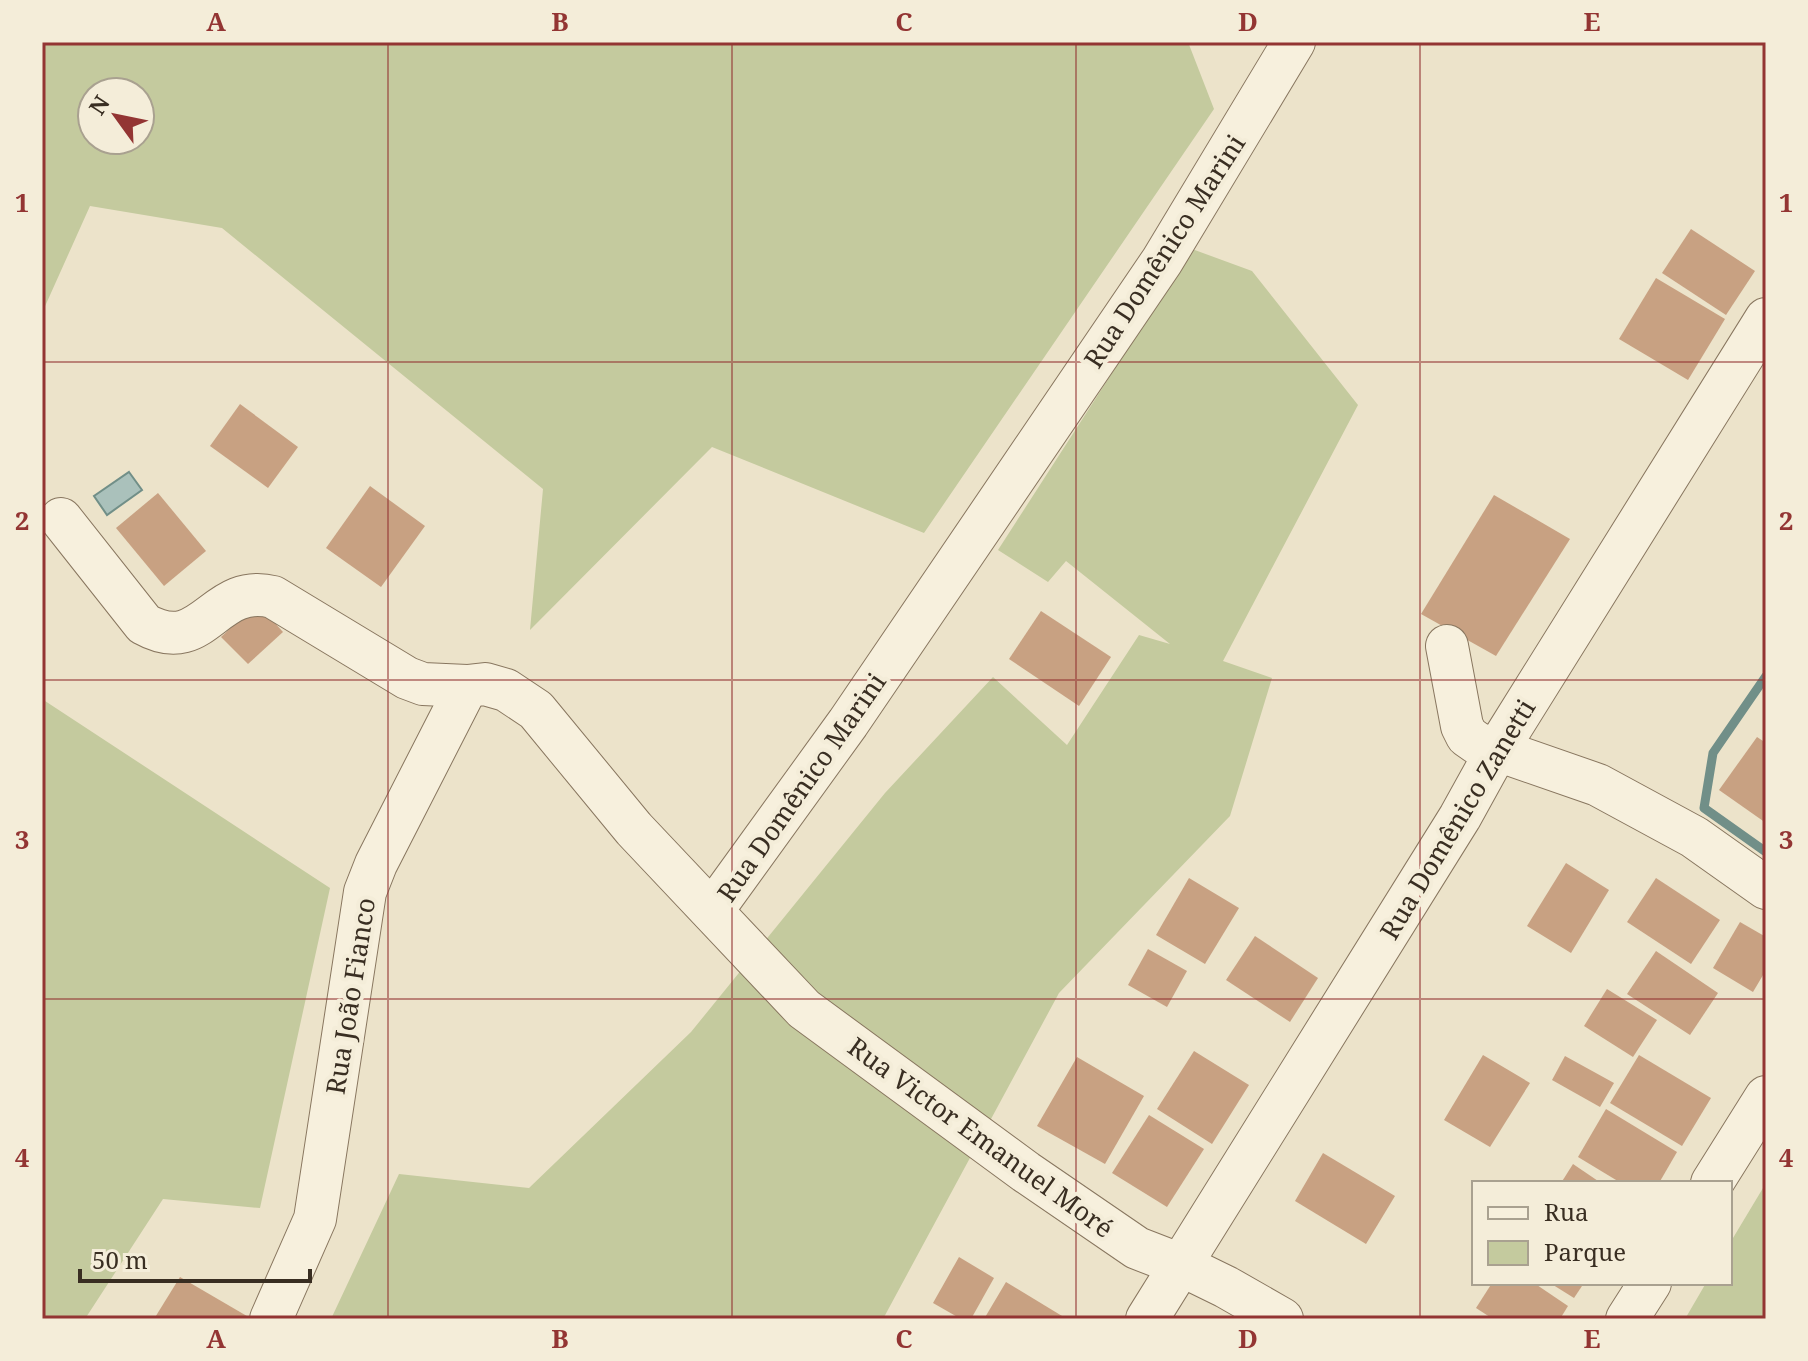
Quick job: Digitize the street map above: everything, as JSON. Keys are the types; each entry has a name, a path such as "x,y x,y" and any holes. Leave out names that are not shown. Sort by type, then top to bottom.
{"street":[{"name":"Rua Domênico Marini","path":"61,519 144,624 156,631 169,635 184,633 240,597 257,593 273,597 407,678 423,684 485,684 506,690 536,710 634,829 712,911 848,723 1162,261 1294,42"},
{"name":"Rua Domênico Zanetti","path":"1147,1319 1766,319"},
{"path":"1447,646 1462,726 1467,736 1477,743 1598,785 1694,837 1766,888"},
{"name":"Rua João Fianco","path":"271,1319 315,1219 365,892 376,864 467,686"},
{"name":"Rua Victor Emanuel Moré","path":"712,911 804,1009 1026,1172 1137,1248 1181,1265 1282,1319"},
{"path":"1713,1181 1766,1097"},
{"path":"1627,1319 1649,1285"}],"green space":[{"path":"42,42 1188,42 1214,109 924,533 712,447 530,630 543,489 222,228 90,206 42,313"},
{"path":"1192,249 1252,271 1358,405 1223,661 1272,678 1230,816 1059,993 883,1319 331,1319 399,1174 529,1188 691,1032 885,793 993,677 1067,745 1139,635 1170,644 1066,561 1048,582 998,550"},
{"path":"42,699 330,888 260,1208 163,1199 85,1319 42,1319"},
{"path":"1766,1183 1766,1319 1685,1319 1705,1285 1732,1285 1732,1240"}],"water":[{"path":"129,472 142,490 107,515 94,496"}],"building":[{"path":"1691,229 1755,271 1726,315 1662,273"},
{"path":"1656,278 1725,319 1688,380 1619,339"},
{"path":"240,404 298,447 268,488 210,446"},
{"path":"370,486 425,526 381,587 326,548"},
{"path":"158,493 206,551 164,586 116,528"},
{"path":"1494,495 1570,539 1496,656 1421,614"},
{"path":"257,603 283,632 248,664 221,637"},
{"path":"1041,611 1111,657 1079,706 1009,659"},
{"path":"1757,737 1766,743 1766,823 1719,790"},
{"path":"1566,863 1609,890 1571,953 1527,926"},
{"path":"1189,878 1239,908 1205,964 1156,935"},
{"path":"1656,878 1720,920 1691,964 1627,922"},
{"path":"1740,922 1766,937 1766,970 1753,992 1713,968"},
{"path":"1255,936 1318,978 1290,1022 1226,980"},
{"path":"1148,949 1187,971 1167,1007 1128,985"},
{"path":"1656,951 1718,993 1690,1035 1627,994"},
{"path":"1607,989 1657,1020 1633,1057 1584,1026"},
{"path":"1194,1051 1249,1085 1212,1144 1157,1109"},
{"path":"1483,1055 1530,1083 1490,1147 1444,1120"},
{"path":"1639,1055 1711,1098 1682,1146 1610,1103"},
{"path":"1565,1056 1614,1083 1600,1107 1552,1080"},
{"path":"1077,1057 1144,1096 1105,1164 1037,1126"},
{"path":"1606,1109 1677,1152 1660,1181 1618,1181 1578,1157"},
{"path":"1149,1115 1204,1149 1167,1207 1112,1173"},
{"path":"1323,1153 1395,1196 1366,1244 1295,1201"},
{"path":"1573,1164 1598,1181 1562,1181"},
{"path":"959,1257 994,1278 971,1319 961,1319 933,1303"},
{"path":"180,1277 252,1319 154,1319"},
{"path":"1006,1282 1067,1319 984,1319"},
{"path":"1491,1285 1537,1285 1568,1306 1560,1319 1493,1319 1476,1308"},
{"path":"1553,1285 1583,1285 1574,1298"}],"waterway":[{"path":"1766,676 1713,753 1704,808 1766,852"}]}
